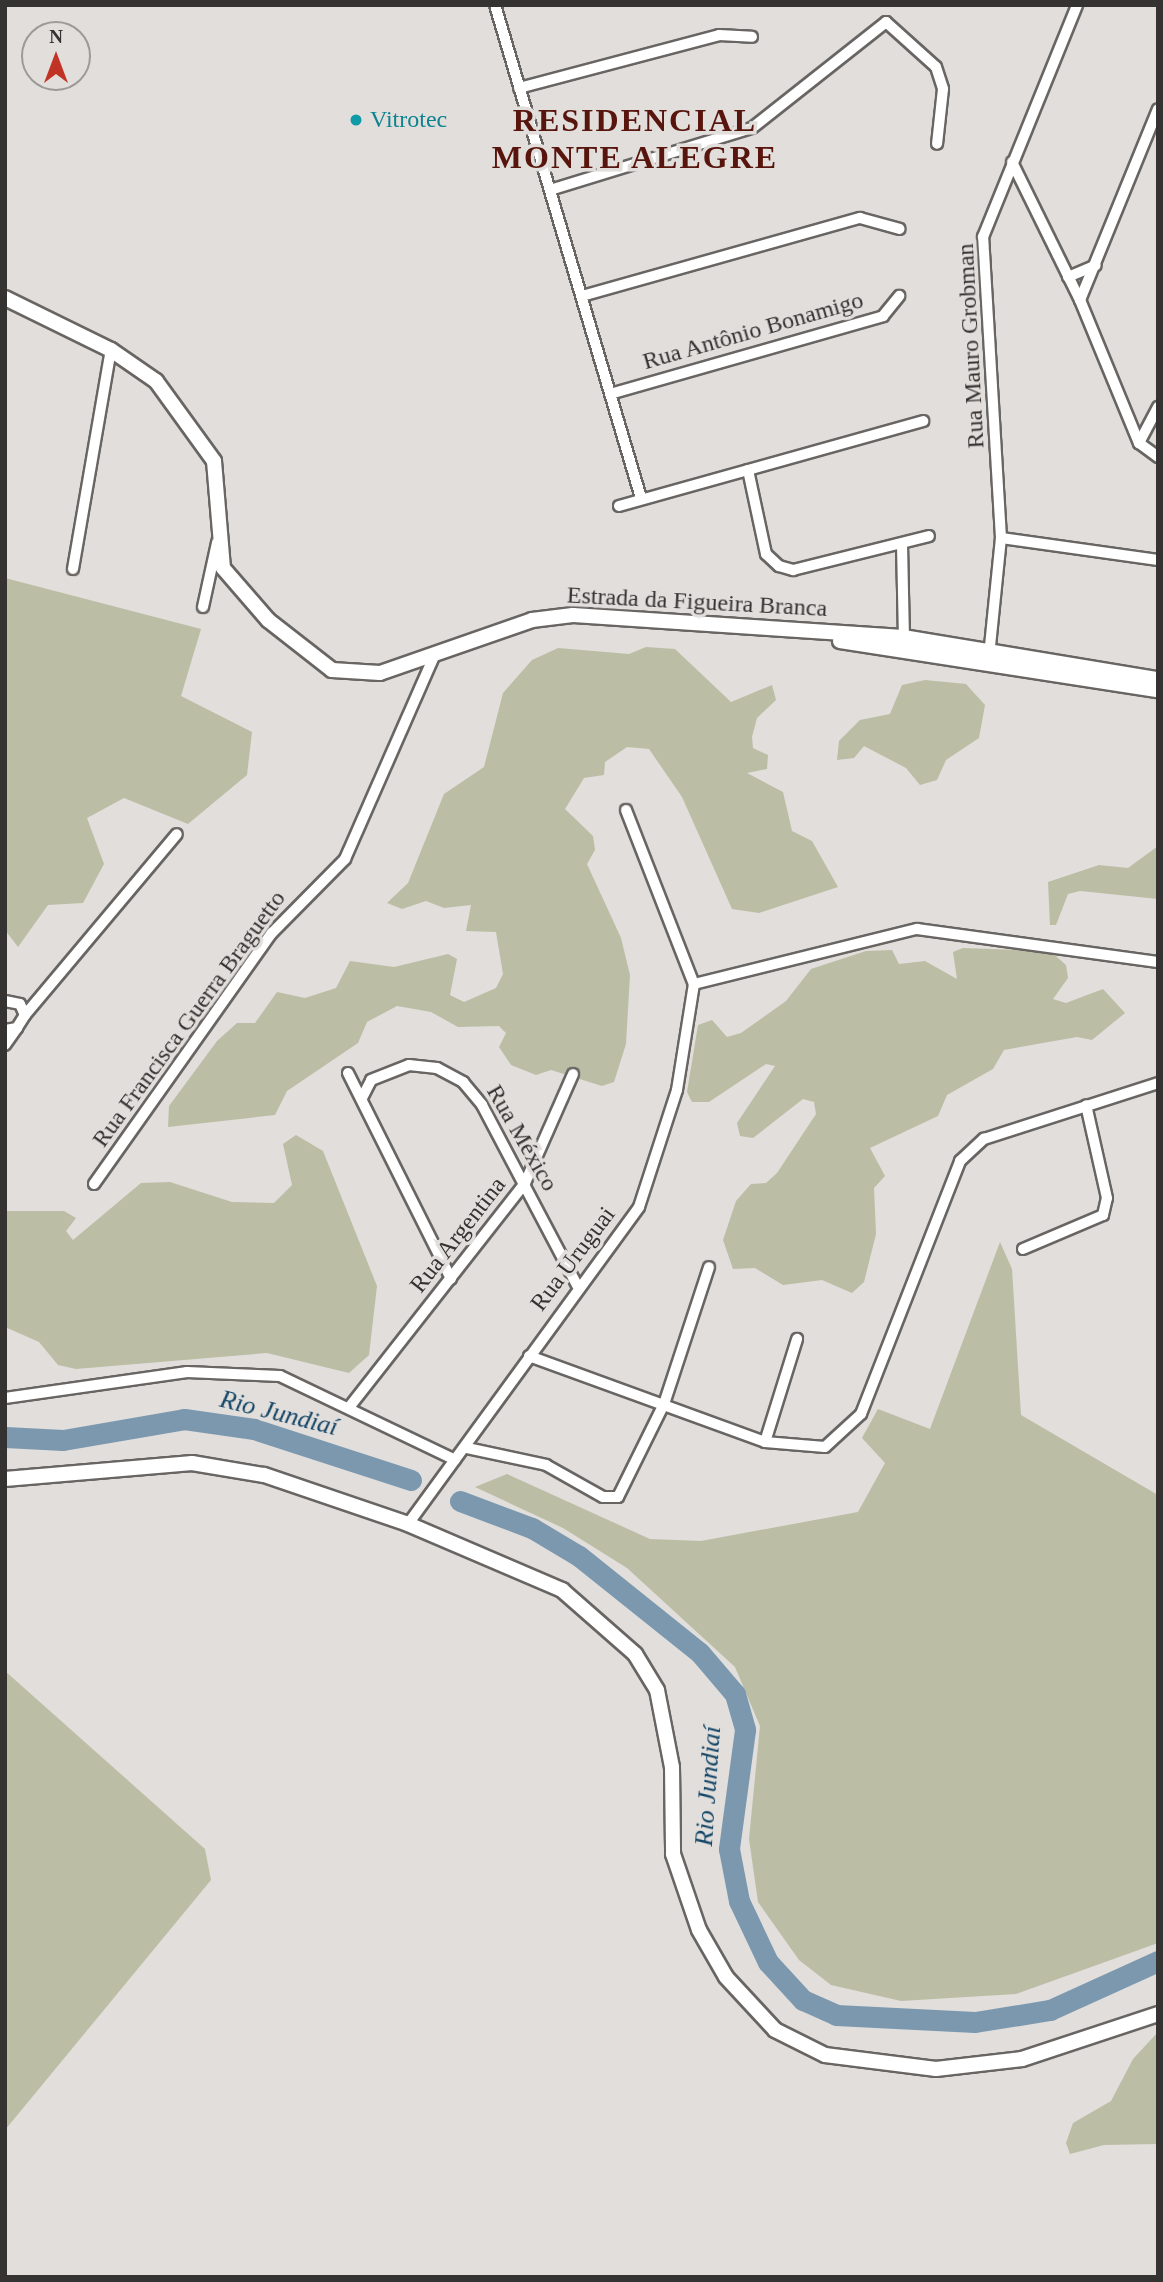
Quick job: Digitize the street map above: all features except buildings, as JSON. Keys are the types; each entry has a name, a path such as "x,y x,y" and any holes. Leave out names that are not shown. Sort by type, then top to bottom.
{"main road":[{"path":"5,298 111,350 156,381 200,435 216,475 217,543"},
{"name":"Estrada da Figueira Branca","path":"217,543 237,590 332,670 354,676 433,659 532,620 573,615 785,628 1158,679"},
{"path":"989,654 1158,690"},
{"path":"5,1479 192,1463 264,1475 408,1524 562,1590 635,1654 657,1690 667,1737 676,1870 726,1977 775,2030 842,2060 936,2068 1022,2059 1158,2014"}],"street":[{"path":"495,5 641,498"},
{"name":"Rua Mauro Grobman","path":"989,654 1001,538 984,237 1077,5"},
{"path":"550,190 752,128 771,116 886,22 936,68 943,89 937,144"},
{"path":"519,88 719,35 752,37"},
{"path":"1080,300 1158,109"},
{"path":"1012,162 1080,300 1139,443 1158,457"},
{"path":"582,296 860,218 900,229"},
{"path":"1068,276 1096,265"},
{"name":"Rua Antônio Bonamigo","path":"610,394 883,316 899,296"},
{"path":"73,569 111,350"},
{"path":"1139,443 1158,407"},
{"path":"619,506 923,421"},
{"path":"748,470 766,554 779,566 793,570 929,536"},
{"path":"1001,538 1158,560"},
{"path":"203,607 217,543"},
{"path":"902,544 905,643"},
{"name":"Rua Francisca Guerra Braguetto","path":"94,1184 272,933 345,859 433,659"},
{"path":"626,810 694,984 917,929 1158,961"},
{"path":"5,1045 25,1015 177,834"},
{"name":"Rua Uruguai","path":"408,1524 455,1460 467,1448 577,1285 639,1208 677,1090 694,984"},
{"path":"5,1001 20,1004 25,1015"},
{"path":"5,1030 17,1028"},
{"name":"Rua México","path":"362,1098 380,1075 408,1065 437,1068 473,1091 525,1183 577,1285"},
{"path":"348,1073 451,1279"},
{"name":"Rua Argentina","path":"351,1405 525,1183 573,1074"},
{"path":"529,1356 765,1442 825,1447 861,1414 960,1161 984,1139 1158,1083"},
{"path":"1023,1249 1103,1215 1107,1198 1086,1105"},
{"path":"467,1448 546,1465 603,1497 618,1497 627,1490 664,1404 709,1267"},
{"path":"765,1442 797,1339"},
{"path":"5,1398 187,1372 244,1371 280,1376 351,1405 455,1460"}],"green space":[{"path":"5,578 201,629 181,696 252,732 247,775 188,824 124,798 87,818 104,864 83,903 48,905 18,947 5,930"},
{"path":"646,647 675,649 731,702 772,685 776,700 757,718 752,737 753,748 768,755 767,769 747,773 783,792 792,831 812,841 838,887 759,913 732,909 682,797 649,749 627,747 605,762 604,775 584,778 565,809 593,836 595,850 587,864 621,938 630,975 626,1044 614,1082 602,1086 551,1070 536,1075 511,1065 499,1047 506,1033 499,1026 458,1027 431,1012 397,1006 367,1022 358,1043 287,1091 275,1115 168,1127 169,1106 217,1041 237,1023 255,1023 277,992 305,998 336,988 350,961 394,967 448,954 457,959 450,995 464,1002 496,988 503,974 496,932 466,931 471,905 444,908 426,901 402,909 387,903 408,883 444,794 484,767 503,693 532,660 558,648 629,654"},
{"path":"925,680 966,684 985,705 979,738 946,760 937,780 920,785 906,768 864,746 854,758 837,760 839,741 860,720 890,714 902,685"},
{"path":"1158,846 1158,899 1080,891 1068,894 1056,925 1050,925 1048,882 1099,865 1128,868"},
{"path":"963,948 1050,951 1066,965 1068,978 1053,999 1066,1003 1103,989 1125,1013 1092,1040 1077,1037 1004,1050 993,1069 947,1095 938,1116 870,1148 885,1176 874,1188 876,1234 864,1282 852,1293 822,1280 783,1285 755,1268 733,1269 723,1240 736,1201 751,1184 766,1183 777,1173 816,1114 814,1102 803,1099 753,1138 740,1136 737,1123 775,1066 766,1064 709,1102 692,1102 687,1092 698,1025 712,1020 727,1037 741,1033 786,1001 811,969 866,951 892,950 899,964 925,961 957,979 953,952"},
{"path":"296,1135 323,1151 377,1286 369,1355 349,1373 267,1353 76,1369 58,1365 39,1342 5,1327 5,1211 64,1211 76,1218 66,1231 73,1240 141,1183 170,1182 232,1202 274,1203 292,1185 283,1144"},
{"path":"1000,1242 1012,1269 1021,1415 1158,1495 1158,1943 1016,1994 901,2001 831,1985 799,1960 758,1902 749,1839 760,1726 735,1667 627,1568 563,1528 475,1487 507,1474 650,1539 701,1541 858,1512 885,1463 862,1438 878,1409 930,1429"},
{"path":"5,1671 205,1849 211,1880 5,2130"},
{"path":"1158,2032 1158,2144 1104,2145 1070,2154 1066,2143 1073,2123 1111,2101 1133,2059"}],"waterway":[{"name":"Rio Jundiaí","path":"5,1437 63,1440 184,1419 254,1429 411,1480"},
{"name":"Rio Jundiaí","path":"460,1501 532,1528 579,1556 700,1653 735,1694 745,1730 729,1849 739,1901 768,1962 803,2000 836,2015 975,2022 1050,2010 1158,1961"}],"place":[{"name":"Vitrotec","path":"356,120"}],"district":[{"name":"RESIDENCIAL MONTE ALEGRE","path":"635,140"}]}
